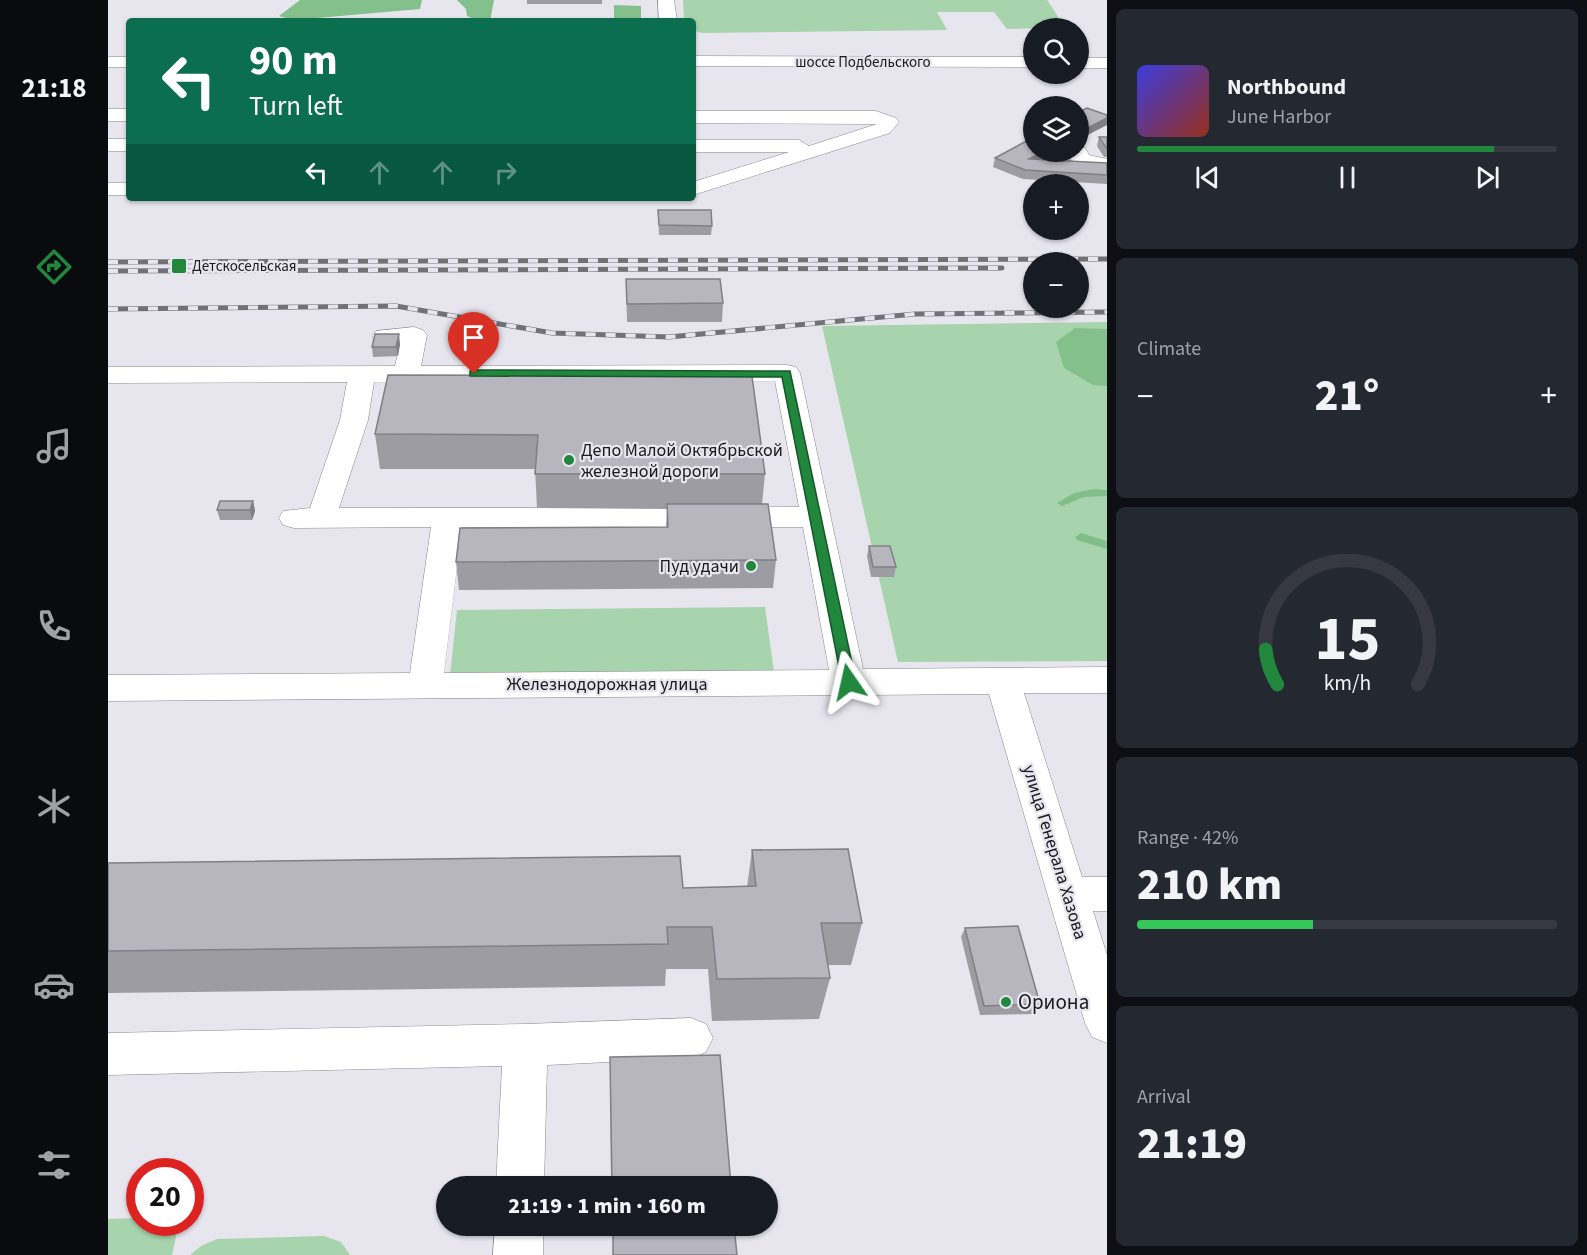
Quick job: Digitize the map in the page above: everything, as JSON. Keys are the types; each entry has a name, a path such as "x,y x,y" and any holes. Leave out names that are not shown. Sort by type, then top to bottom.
{"street":[{"path":"666,0 668,18"},
{"path":"108,62 126,62"},
{"name":"шоссе Подбельского","path":"696,62 1023,63"},
{"path":"1089,63 1107,63"},
{"path":"108,116 126,116"},
{"path":"696,117 876,117 890,122 883,129 696,188"},
{"path":"108,145 126,145"},
{"path":"696,146 829,146"},
{"path":"1089,162 1107,165"},
{"path":"108,189 126,189"},
{"path":"385,336 414,335 406,374"},
{"path":"108,375 787,373 849,682"},
{"path":"362,374 354,420 331,483 308,518 815,517"},
{"path":"425,685 448,517"},
{"name":"Железнодорожная улица","path":"108,688 1107,680"},
{"name":"улица Генерала Хазова","path":"1003,681 1107,1023"},
{"path":"1068,894 1107,894"},
{"path":"108,1054 525,1045 691,1038"},
{"path":"520,1176 525,1045"},
{"path":"518,1255 519,1236"}],"green space":[{"path":"300,0 422,0 420,9 317,18 279,16"},
{"path":"457,0 494,0 491,18 472,18 467,16 466,9"},
{"path":"683,0 1047,0 1059,18 1023,18 1023,29 1007,29 994,12 937,12 947,30 702,33 696,31 696,18 684,18"},
{"path":"614,5 641,6 641,18 614,18"},
{"path":"1107,322 1107,661 898,662 822,326"},
{"path":"1075,328 1107,329 1107,386 1093,385 1064,368 1056,342"},
{"path":"765,607 774,672 450,675 457,610"},
{"path":"126,1218 126,1236 176,1236 172,1255 108,1255 108,1219"},
{"path":"324,1236 341,1242 350,1255 190,1255 201,1246 217,1239"}],"building":[{"path":"1089,109 1107,115 1107,118 1089,127"},
{"path":"1099,137 1107,137 1107,149"},
{"path":"1023,143 1023,162 1107,163 1107,175 1025,170 995,158"},
{"path":"658,210 711,210 712,226 659,225"},
{"path":"626,279 720,279 723,303 627,304"},
{"path":"375,334 399,334 396,347 372,347"},
{"path":"388,375 752,376 765,474 535,474 538,435 375,434"},
{"path":"220,501 253,501 250,510 217,510"},
{"path":"667,504 768,504 776,560 456,562 460,528 668,527"},
{"path":"869,546 890,546 896,567 873,567"},
{"path":"848,849 862,923 821,923 830,978 717,979 712,927 667,927 668,944 108,951 108,863 680,856 683,888 756,886 752,850"},
{"path":"1018,926 1040,1004 984,1006 965,928"},
{"path":"720,1055 730,1176 612,1176 610,1057"},
{"path":"613,1236 735,1236 737,1255 613,1255"}],"waterway":[{"path":"1062,503 1083,493 1107,493"},
{"path":"1081,537 1107,545"}],"railway":[{"path":"108,262 1107,259"},
{"path":"108,271 1002,268"},
{"path":"108,309 396,306 552,333 669,337 915,314 1107,312"}],"place":[{"name":"Детскосельская","path":"179,266"},
{"name":"Депо Малой Октябрьской железной дороги","path":"569,460"},
{"name":"Пуд удачи","path":"751,566"},
{"name":"Ориона","path":"1006,1002"}],"route":[{"path":"474,374 787,373 792,409 849,682"}]}
